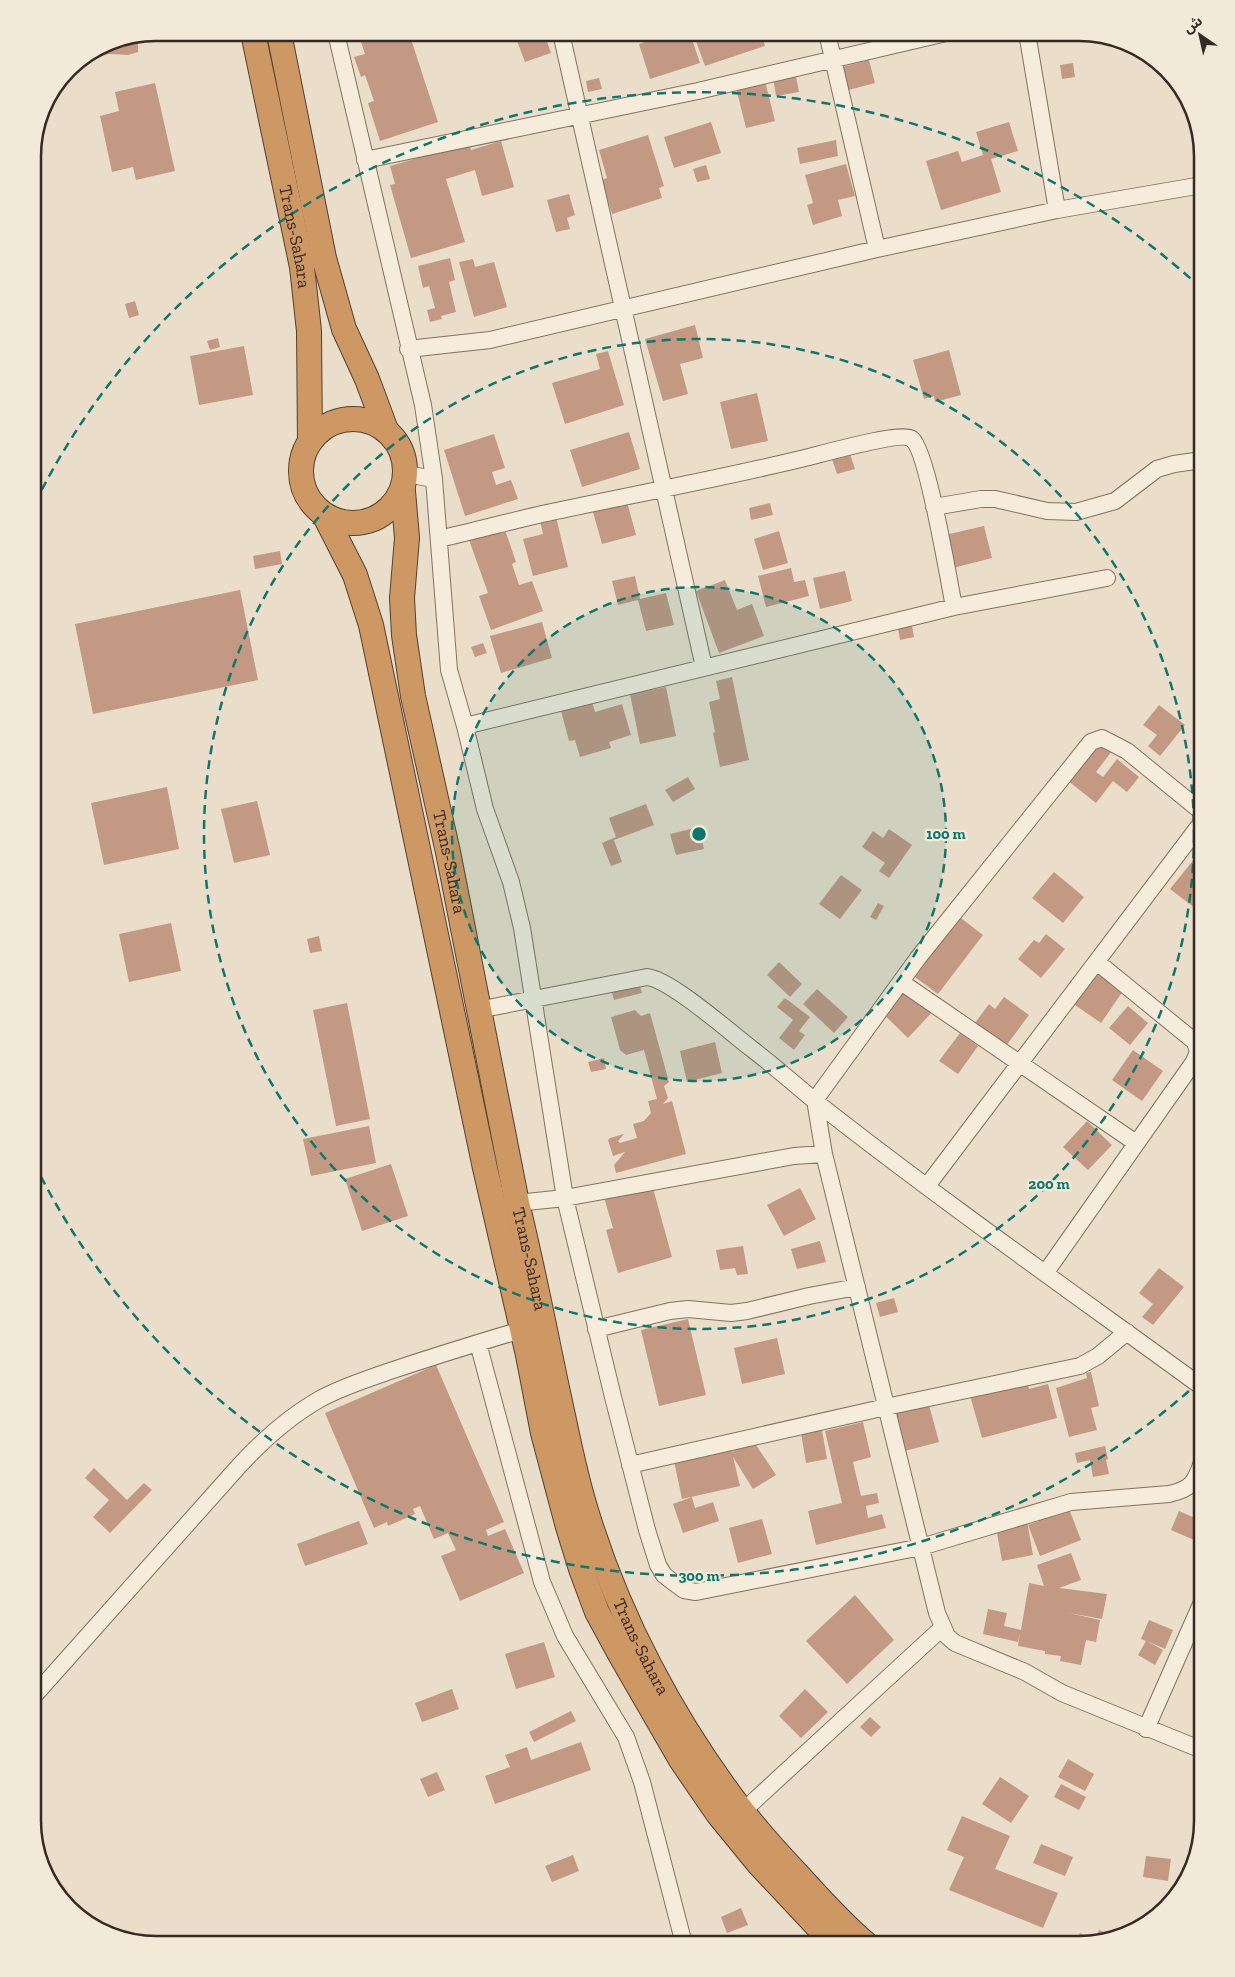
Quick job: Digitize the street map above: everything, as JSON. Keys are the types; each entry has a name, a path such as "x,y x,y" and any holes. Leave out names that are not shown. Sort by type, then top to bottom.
{"highway":[{"name":"Trans-Sahara","path":"255,41 302,267 309,331 310,442"},
{"name":"Trans-Sahara","path":"281,41 324,258 344,329 367,379 386,430"},
{"path":"347,419 366,420 386,430 396,439 404,455 404,483 392,507 378,518 360,524 342,523 325,516 311,504 303,488 300,468 305,450 310,442 315,435 330,424 347,419"},
{"name":"Trans-Sahara","path":"404,483 407,538 402,598 404,636 414,696 448,852 478,1010 566,1436 595,1539 620,1604 669,1700 693,1741 742,1812 840,1921 857,1936"},
{"name":"Trans-Sahara","path":"325,516 355,574 371,625 483,1158 544,1433 568,1527 597,1612 680,1760 718,1814 758,1863 826,1936"}],"street":[{"path":"338,41 388,252 408,349 423,405 434,479 449,670 485,809 510,882 522,928 565,1198 630,1465 658,1565 664,1575 684,1590 696,1592 921,1547 1070,1502 1169,1494 1184,1491 1194,1480"},
{"path":"563,41 704,667"},
{"path":"829,41 877,249"},
{"path":"365,160 698,91 912,41"},
{"path":"1028,41 1057,210"},
{"path":"408,349 490,340 877,249 1057,210 1194,186"},
{"path":"439,539 542,514 769,467 856,445 906,437 910,438 917,445 934,507 954,607"},
{"path":"934,507 981,499 995,499 1047,511 1076,512 1115,502 1157,470 1174,464 1194,461"},
{"path":"404,483 434,479"},
{"path":"465,726 954,607 1107,578"},
{"path":"1194,805 1127,751 1102,738 1091,742 977,882 815,1100 824,1154 942,1628 955,1643 1010,1665 1062,1693 1146,1729 1194,1747"},
{"path":"928,1186 1194,833"},
{"path":"1097,962 1194,1041"},
{"path":"478,1010 655,977 714,1019 815,1100 928,1186 1194,1381"},
{"path":"901,982 1136,1144"},
{"path":"1046,1272 1194,1061"},
{"path":"517,1203 565,1198 794,1156 824,1154"},
{"path":"596,1330 670,1311 688,1309 731,1313 747,1311 857,1287"},
{"path":"41,1687 253,1451 290,1420 320,1399 343,1388 522,1330"},
{"path":"630,1465 886,1407 1080,1366 1098,1356 1127,1332"},
{"path":"478,1343 542,1582 565,1636 626,1737 642,1782 682,1936"},
{"path":"1146,1729 1194,1620"},
{"path":"742,1812 942,1628"}],"building":[{"path":"361,41 412,41 438,122 380,141 368,103 374,101 365,75 361,77 354,57 365,54"},
{"path":"517,41 547,41 551,53 525,62"},
{"path":"648,41 693,41 700,63 650,79 639,44"},
{"path":"696,41 763,41 765,46 705,66"},
{"path":"138,42 138,52 128,55 109,54 98,58 119,47"},
{"path":"869,60 875,83 845,91 839,68"},
{"path":"1073,63 1075,77 1062,79 1060,65"},
{"path":"794,66 799,92 776,96 772,70"},
{"path":"762,69 775,121 746,128 733,76"},
{"path":"599,78 602,89 588,92 586,81"},
{"path":"155,83 175,171 136,180 133,167 112,172 100,116 119,111 115,92"},
{"path":"711,122 721,153 674,168 664,137"},
{"path":"1009,122 1018,151 991,159 1001,192 941,210 926,161 958,151 962,162 983,155 976,132"},
{"path":"648,135 664,186 659,188 662,198 612,214 601,180 607,178 599,150"},
{"path":"836,140 838,156 800,164 797,148"},
{"path":"501,141 514,187 482,196 475,170 446,179 465,242 411,258 390,185 395,184 390,166 469,143 471,150"},
{"path":"846,164 855,196 838,200 842,216 813,225 807,205 813,203 805,175"},
{"path":"706,165 710,179 697,182 693,169"},
{"path":"569,194 575,215 567,218 570,229 556,232 547,200"},
{"path":"450,258 455,280 449,282 456,312 441,316 442,319 430,322 427,310 435,308 429,286 423,288 418,266"},
{"path":"473,259 475,267 494,262 507,307 474,317 459,262"},
{"path":"135,301 139,315 129,318 125,304"},
{"path":"695,325 703,358 680,364 688,394 663,401 645,339"},
{"path":"218,338 220,347 210,350 207,341"},
{"path":"244,346 253,395 199,405 190,356"},
{"path":"949,350 961,395 935,402 934,396 924,399 913,360"},
{"path":"608,351 624,405 565,424 552,383 600,369 596,354"},
{"path":"757,393 768,441 731,449 720,402"},
{"path":"629,432 640,469 582,487 570,450"},
{"path":"494,434 505,468 492,472 496,485 511,480 518,499 465,516 444,450"},
{"path":"850,454 855,469 837,474 832,459"},
{"path":"626,498 636,535 602,544 593,512"},
{"path":"770,503 773,515 751,520 749,508"},
{"path":"556,517 568,567 533,576 523,539 543,534 540,521"},
{"path":"503,524 516,562 512,564 519,585 532,581 543,611 491,630 479,596 488,593 468,537"},
{"path":"984,526 992,558 953,568 945,535"},
{"path":"779,531 788,563 763,570 754,539"},
{"path":"280,551 282,564 255,569 253,556"},
{"path":"791,568 794,582 805,580 809,596 766,607 758,576"},
{"path":"845,571 852,601 820,609 813,578"},
{"path":"635,576 640,599 666,593 674,625 646,631 638,600 618,605 612,581"},
{"path":"725,580 737,610 752,604 764,636 719,653 696,591"},
{"path":"240,590 258,680 93,714 75,624"},
{"path":"542,622 552,658 501,673 490,636"},
{"path":"912,626 914,637 900,640 898,628"},
{"path":"483,643 487,653 475,657 471,647"},
{"path":"732,677 749,760 720,767 709,702 720,699 716,681"},
{"path":"666,687 676,736 640,744 630,694"},
{"path":"592,702 595,712 622,704 631,735 609,742 611,748 580,757 575,740 569,741 561,711"},
{"path":"1159,705 1185,725 1160,756 1148,746 1157,735 1143,725"},
{"path":"1090,733 1112,751 1096,772 1103,777 1117,759 1139,777 1127,792 1113,781 1096,803 1058,773"},
{"path":"688,777 695,789 673,802 665,790"},
{"path":"167,787 179,849 104,865 91,803"},
{"path":"257,801 270,855 234,863 221,809"},
{"path":"646,804 654,825 614,840 622,862 611,866 602,843 616,837 609,818"},
{"path":"699,827 704,849 676,855 670,834"},
{"path":"889,829 912,845 889,878 879,871 885,863 862,847 873,831 883,838"},
{"path":"1194,859 1194,907 1170,889"},
{"path":"1054,872 1084,897 1063,923 1032,898"},
{"path":"841,875 862,890 840,919 819,904"},
{"path":"878,903 884,906 876,920 870,917"},
{"path":"949,909 983,935 938,994 904,969"},
{"path":"171,923 181,971 129,982 119,934"},
{"path":"1046,934 1065,949 1041,978 1018,959 1034,940 1039,943"},
{"path":"319,936 322,951 310,953 307,939"},
{"path":"779,962 802,984 790,997 767,975"},
{"path":"1087,967 1123,991 1101,1023 1065,998"},
{"path":"636,974 642,993 614,1000 609,982"},
{"path":"902,978 935,1009 908,1038 875,1006"},
{"path":"817,989 848,1017 834,1033 803,1004"},
{"path":"1004,997 1029,1015 1006,1046 975,1023 989,1004 995,1009"},
{"path":"785,998 810,1017 799,1031 805,1035 794,1050 779,1038 793,1020 777,1007"},
{"path":"347,1003 370,1119 336,1126 313,1010"},
{"path":"1128,1006 1148,1023 1130,1045 1109,1028"},
{"path":"635,1010 641,1016 650,1013 669,1082 664,1086 668,1098 663,1104 672,1101 686,1154 616,1173 614,1165 625,1152 613,1156 608,1140 624,1134 618,1141 620,1143 637,1138 633,1124 644,1121 651,1113 648,1101 657,1099 644,1050 626,1055 620,1050 611,1017"},
{"path":"960,1033 978,1046 958,1074 939,1061"},
{"path":"715,1042 722,1073 687,1082 680,1051"},
{"path":"1133,1050 1163,1071 1142,1101 1112,1080"},
{"path":"604,1058 606,1069 591,1072 588,1062"},
{"path":"1087,1121 1112,1145 1088,1170 1063,1147"},
{"path":"369,1126 376,1163 311,1176 303,1139"},
{"path":"391,1164 408,1216 362,1231 345,1179"},
{"path":"651,1181 672,1257 618,1273 606,1230 613,1228 603,1194"},
{"path":"800,1188 816,1219 784,1236 767,1205"},
{"path":"820,1241 826,1262 797,1269 791,1249"},
{"path":"743,1246 748,1274 737,1275 735,1268 720,1270 716,1250"},
{"path":"1159,1268 1184,1287 1153,1325 1142,1317 1153,1304 1139,1293"},
{"path":"894,1298 898,1312 880,1317 876,1303"},
{"path":"688,1319 706,1395 659,1406 641,1330"},
{"path":"777,1338 785,1374 742,1384 734,1348"},
{"path":"436,1365 504,1522 486,1530 488,1536 505,1529 524,1573 460,1601 441,1556 456,1550 448,1533 434,1539 420,1506 413,1509 415,1514 388,1526 387,1522 374,1528 325,1413"},
{"path":"1091,1372 1099,1406 1091,1408 1097,1430 1069,1437 1056,1388 1087,1378 1086,1373"},
{"path":"1026,1377 1029,1389 1048,1384 1057,1418 982,1438 969,1392"},
{"path":"928,1401 939,1442 901,1452 891,1410"},
{"path":"863,1422 871,1457 853,1462 861,1496 877,1493 879,1503 866,1506 868,1518 882,1514 886,1528 816,1545 808,1511 842,1503 825,1431"},
{"path":"822,1430 827,1459 806,1463 801,1433"},
{"path":"752,1439 776,1475 753,1489 733,1457 740,1486 682,1499 674,1461 731,1448 732,1452"},
{"path":"1105,1446 1109,1474 1093,1477 1090,1460 1077,1463 1075,1453"},
{"path":"94,1468 127,1500 144,1483 152,1490 110,1533 93,1517 109,1500 85,1478"},
{"path":"692,1497 695,1508 713,1502 719,1521 683,1533 673,1504"},
{"path":"1066,1501 1081,1540 1040,1556 1028,1525 1039,1521 1036,1512"},
{"path":"1179,1511 1194,1518 1194,1540 1171,1530"},
{"path":"1026,1516 1033,1555 1002,1561 995,1522"},
{"path":"762,1519 772,1554 738,1563 729,1528"},
{"path":"359,1521 368,1544 305,1566 297,1544"},
{"path":"1071,1553 1081,1580 1059,1588 1107,1594 1102,1619 1069,1613 1100,1620 1096,1642 1086,1640 1081,1665 1060,1661 1061,1656 1045,1654 1045,1651 1018,1646 1020,1633 1018,1642 983,1634 988,1609 1007,1613 1004,1626 1021,1630 1029,1583 1044,1586 1037,1565"},
{"path":"855,1595 894,1640 847,1684 806,1641"},
{"path":"1149,1620 1173,1630 1165,1649 1147,1641 1163,1650 1155,1665 1138,1655 1146,1641 1141,1639"},
{"path":"544,1642 555,1677 516,1689 505,1654"},
{"path":"452,1689 459,1709 422,1722 415,1703"},
{"path":"805,1689 828,1712 801,1738 779,1716"},
{"path":"571,1711 576,1721 534,1742 529,1732"},
{"path":"870,1717 881,1727 871,1737 860,1727"},
{"path":"581,1742 591,1770 495,1804 485,1776 510,1767 505,1755 527,1747 531,1760"},
{"path":"1068,1759 1094,1774 1085,1791 1058,1777"},
{"path":"437,1772 445,1790 428,1797 420,1779"},
{"path":"1000,1777 1029,1796 1011,1823 982,1804"},
{"path":"1061,1784 1086,1797 1079,1810 1054,1797"},
{"path":"962,1816 1010,1836 995,1869 1058,1893 1043,1928 949,1890 964,1857 947,1850"},
{"path":"1041,1844 1073,1857 1065,1876 1033,1863"},
{"path":"573,1855 579,1871 552,1882 545,1866"},
{"path":"1146,1856 1171,1859 1168,1881 1143,1877"},
{"path":"741,1908 748,1925 727,1933 721,1917"},
{"path":"1099,1930 1105,1933 1097,1934"}]}
